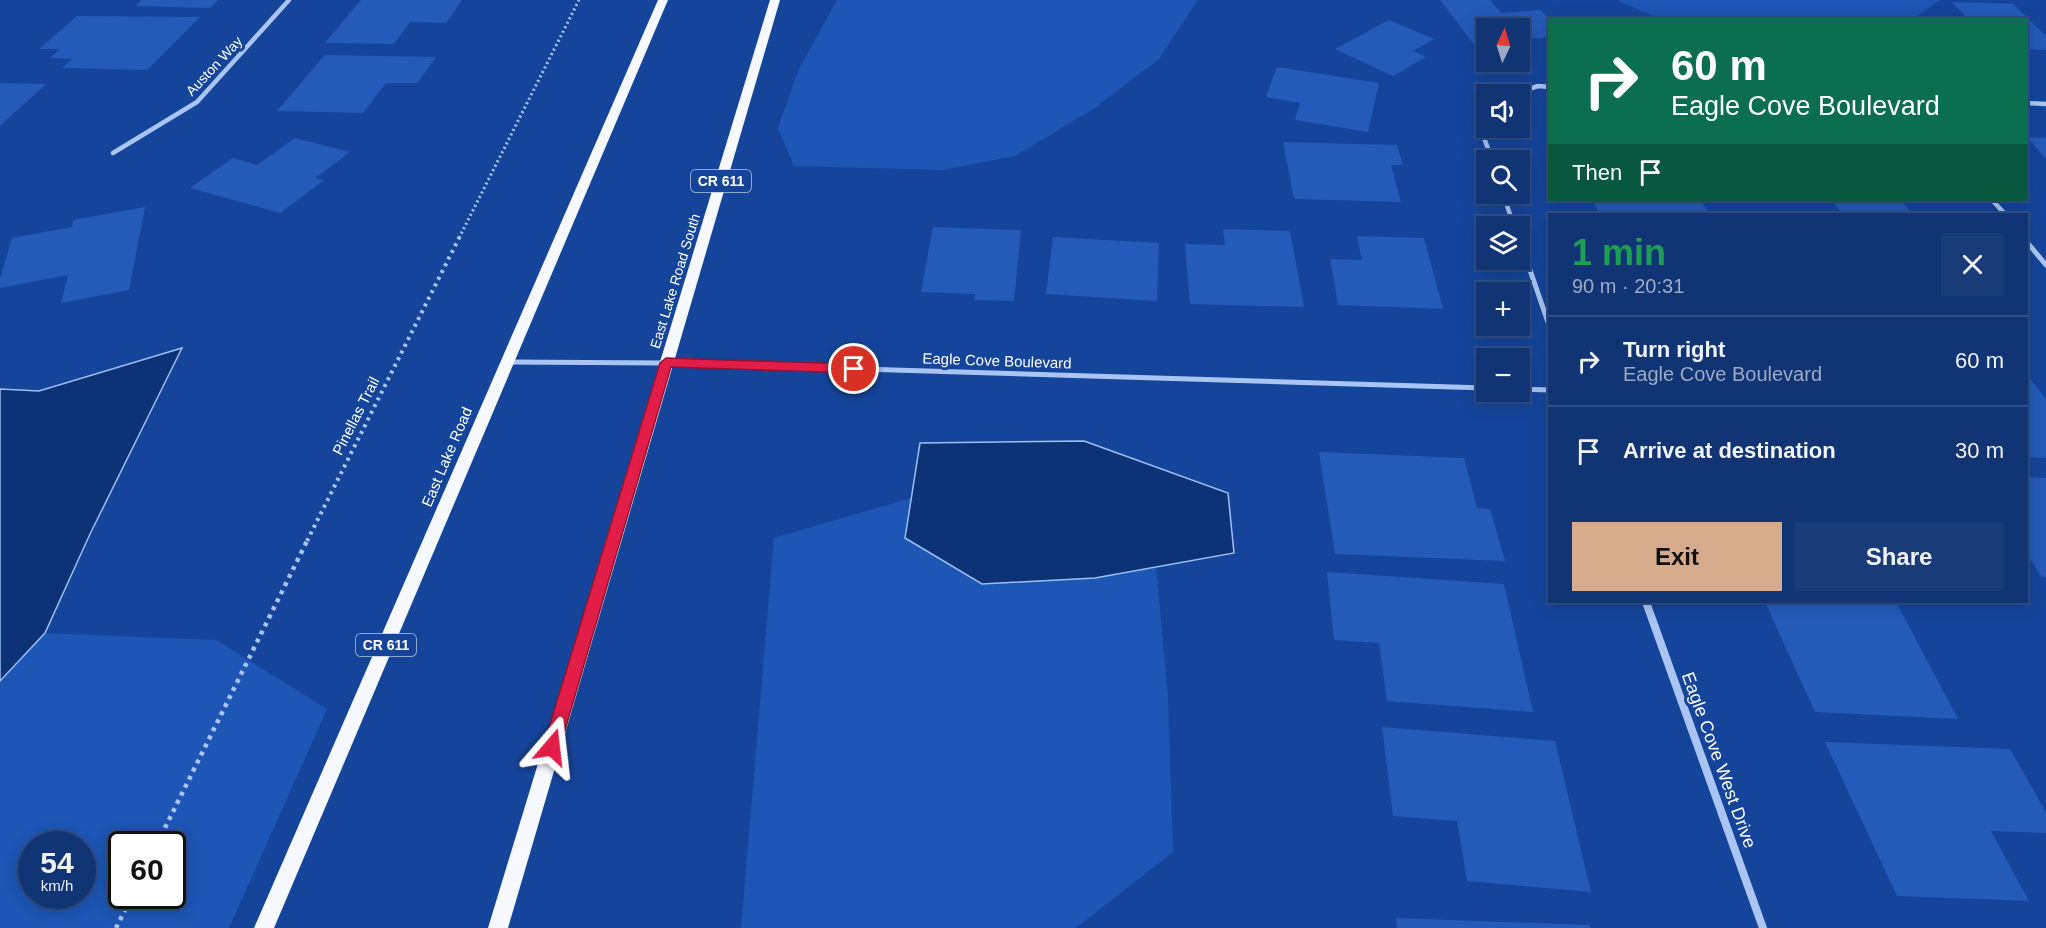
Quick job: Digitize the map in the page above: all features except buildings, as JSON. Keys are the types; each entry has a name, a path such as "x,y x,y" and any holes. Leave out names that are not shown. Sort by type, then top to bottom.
{"main road":[{"name":"East Lake Road","path":"264,928 663,0"},
{"name":"East Lake Road South","path":"666,363 775,0"},
{"name":"CR 611","path":"498,928 666,363"}],"street":[{"name":"Auston Way","path":"112,153 197,102 289,0"},
{"path":"1530,89 1548,87"},
{"path":"2028,104 2046,104"},
{"path":"1993,201 2004,213"},
{"path":"2028,243 2046,265"},
{"path":"1530,270 1548,322"},
{"name":"Eagle Cove Boulevard","path":"507,362 666,363 1476,388"},
{"path":"1530,389 1548,390"},
{"name":"Eagle Cove West Drive","path":"1646,603 1763,928"}],"path":[{"name":"Pinellas Trail","path":"163,831 579,0"},
{"path":"116,928 126,909"}],"shaded area":[{"path":"837,0 1198,0 1159,59 1095,108 1015,156 943,170 794,166 778,128 798,71"},
{"path":"1616,0 1940,0 1914,18 1658,18"},
{"path":"182,348 90,534 45,633 0,681 0,389 39,391"},
{"path":"1084,441 1228,493 1234,553 1095,578 982,584 905,538 920,443"},
{"path":"911,498 905,538 1095,578 1156,567 1168,698 1173,852 1076,928 741,928 774,538"},
{"path":"45,633 216,640 327,709 229,928 0,928 0,681"}],"route":[{"path":"552,747 666,363 854,369"}]}
